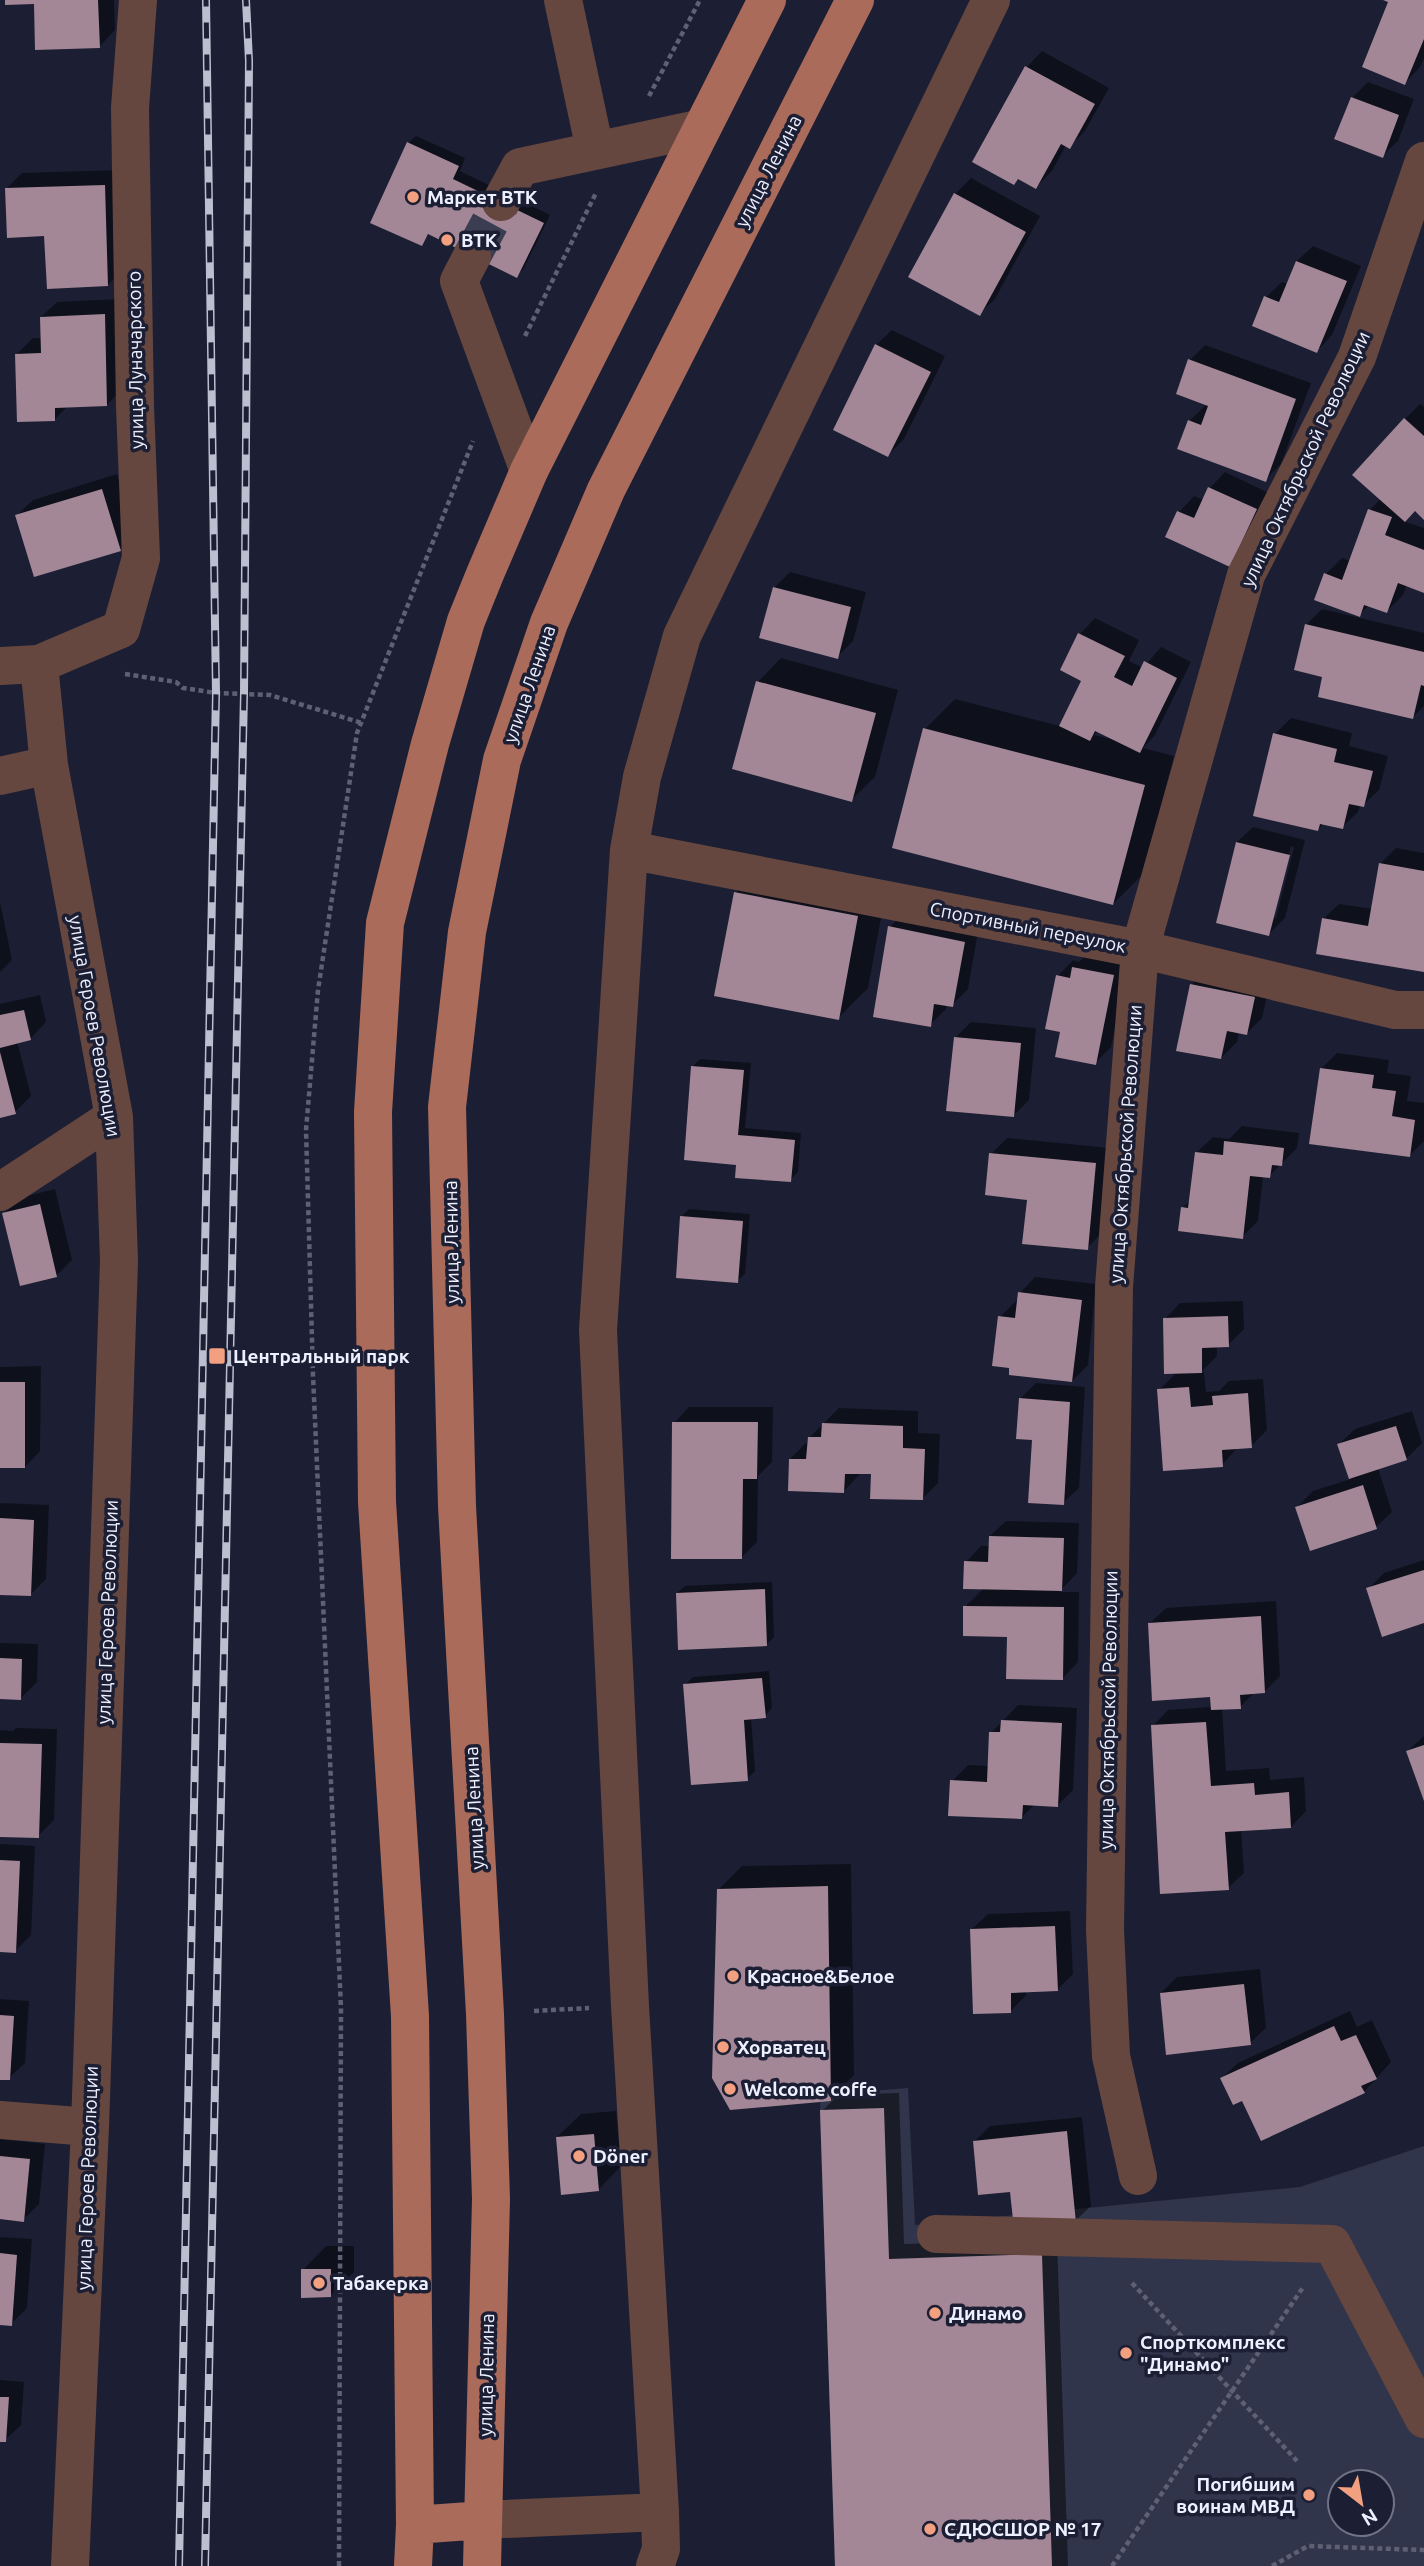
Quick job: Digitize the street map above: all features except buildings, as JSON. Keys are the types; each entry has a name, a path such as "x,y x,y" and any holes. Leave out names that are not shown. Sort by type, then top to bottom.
{"main road":[{"path":"412,2566 415,2525 410,2016 377,1502 374,1098 385,923 430,744 466,621 528,471 767,0"},
{"name":"улица Ленина","path":"482,2566 491,2199 485,2014 457,1506 447,1107 467,932 502,760 549,623 606,490 855,0"},
{"path":"415,2525 482,2520"}],"street":[{"name":"улица Луначарского","path":"39,664 121,629 141,558 135,406 131,107 138,0"},
{"path":"563,0 609,147"},
{"path":"482,2520 663,2548 631,2020 598,1330 622,929 629,850 642,777 682,636 991,0"},
{"path":"501,202 520,167 702,128"},
{"name":"улица Октябрьской Революции","path":"1138,2176 1111,2056 1105,1930 1114,1287 1140,949 1246,575 1357,357 1424,161"},
{"path":"472,256 459,281 528,471"},
{"path":"0,666 39,664"},
{"name":"улица Героев Революции","path":"39,664 49,765 114,1117 119,1261 90,2127 70,2566"},
{"path":"0,776 49,765"},
{"name":"Спортивный переулок","path":"629,850 1140,949 1395,1010 1424,1010"},
{"path":"0,1192 114,1117"},
{"path":"0,2120 90,2127"},
{"path":"936,2234 1332,2244 1424,2418"}],"path":[{"path":"339,2566 341,2009 313,1375 306,1130 318,990 357,733 466,454 590,203 609,147 700,0"},
{"path":"114,673 176,682 184,688 216,693 270,695 362,723"},
{"path":"1091,2238 1297,2461"},
{"path":"1112,2566 1332,2244"},
{"path":"1272,2566 1308,2546 1424,2550"}],"shaded area":[{"name":"Спорткомплекс \"Динамо\"","path":"908,2088 915,2225 1300,2187 1424,2146 1424,2566 835,2566 821,2095"}],"tunnel":[{"path":"472,256 501,202"}],"railway":[{"path":"179,2566 216,693 206,0"},
{"path":"205,2566 244,693 249,61 246,0"}],"place":[{"name":"Маркет ВТК","path":"413,197"},
{"name":"ВТК","path":"447,240"},
{"name":"Центральный парк","path":"217,1356"},
{"name":"Красное&Белое","path":"733,1976"},
{"name":"Хорватец","path":"723,2047"},
{"name":"Welcome coffe","path":"730,2089"},
{"name":"Döner","path":"579,2156"},
{"name":"Табакерка","path":"319,2283"},
{"name":"Динамо","path":"935,2313"},
{"name":"Спорткомплекс \"Динамо\"","path":"1126,2353"},
{"name":"Погибшим воинам МВД","path":"1309,2495"},
{"name":"СДЮСШОР № 17","path":"930,2529"}]}
